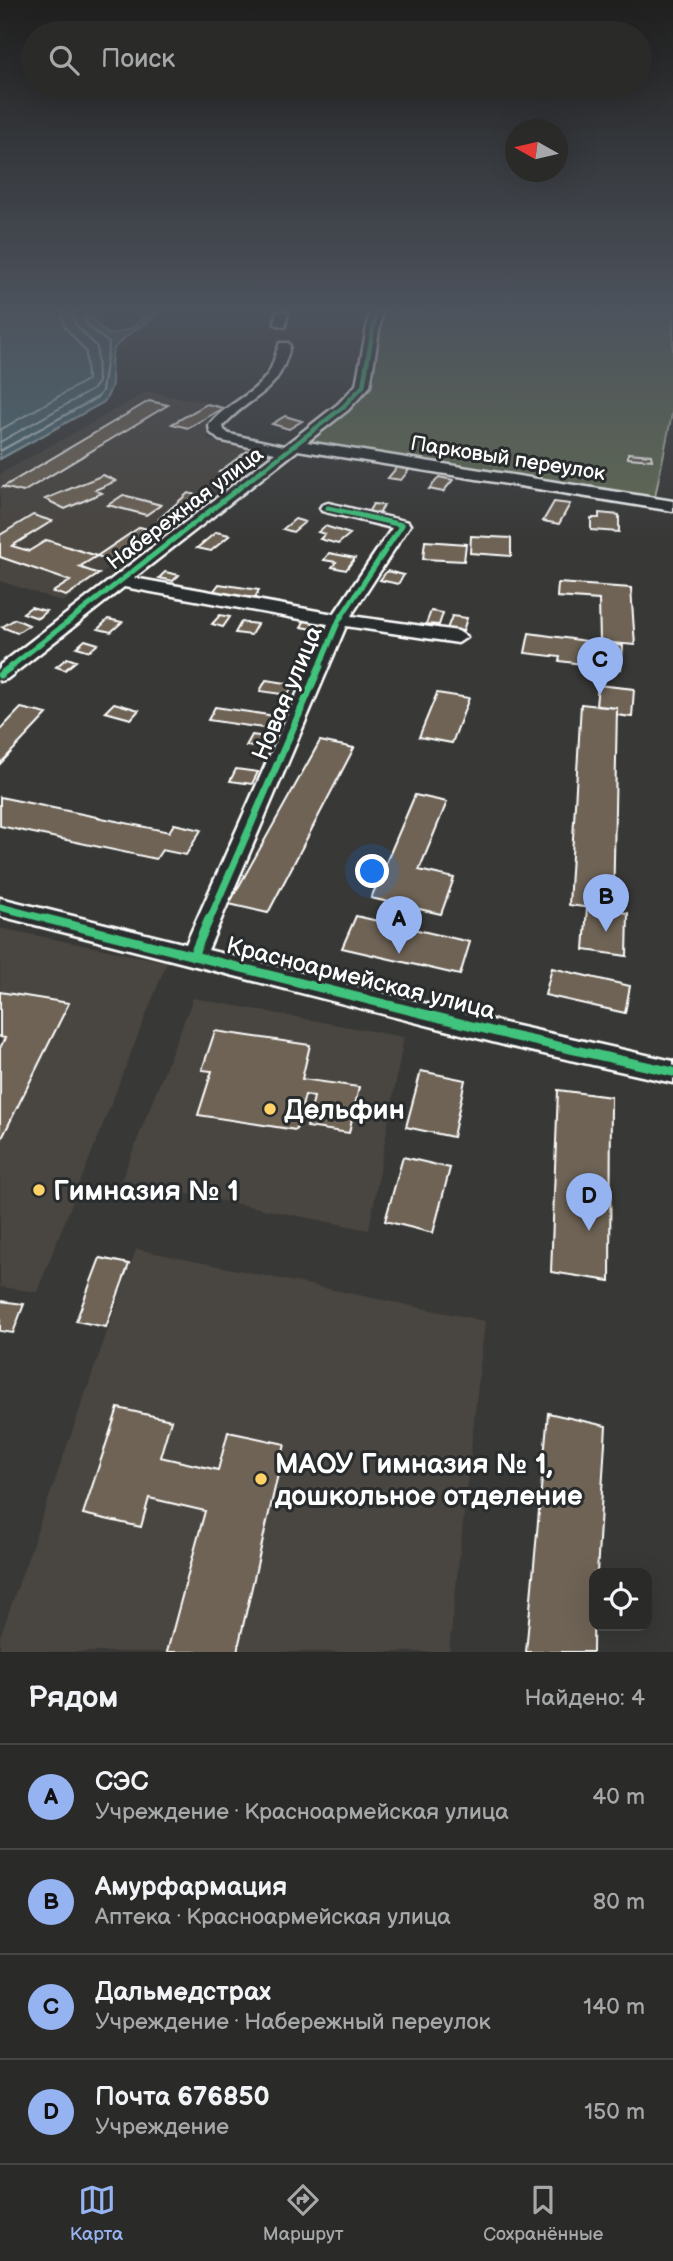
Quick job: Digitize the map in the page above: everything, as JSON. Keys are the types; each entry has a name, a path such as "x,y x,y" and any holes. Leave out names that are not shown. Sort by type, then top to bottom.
{"street":[{"path":"262,389 220,418 216,432 224,438 293,448"},
{"name":"Набережная улица","path":"0,675 293,448 343,407 360,389"},
{"name":"Парковый переулок","path":"293,448 673,506"},
{"name":"Новая улица","path":"192,956 295,727 339,620 402,525 328,508"},
{"path":"119,581 339,620 458,637"},
{"name":"Красноармейская улица","path":"0,907 508,1035 673,1072"}],"shaded area":[{"path":"147,392 226,406 207,439 267,454 63,602 0,581 0,474"},
{"name":"Гимназия № 1","path":"0,928 167,962 37,1292 0,1287"},
{"name":"Дельфин","path":"193,998 404,1037 369,1230 121,1181"},
{"name":"МАОУ Гимназия № 1, дошкольное отделение","path":"136,1249 485,1321 449,1652 0,1652 0,1637"}],"green space":[{"path":"367,389 673,389 673,409 655,497 304,443 349,409"}],"water":[{"path":"0,389 110,389 104,402 0,459"}],"building":[{"path":"149,401 168,405 23,492 3,487"},
{"path":"207,404 223,408 188,428 172,424"},
{"path":"285,416 302,421 289,429 272,424"},
{"path":"247,451 258,453 231,475 219,472"},
{"path":"628,453 651,455 652,460 628,458"},
{"path":"397,467 409,470 401,480 388,478"},
{"path":"103,475 116,481 95,490 102,493 65,509 45,499"},
{"path":"439,477 453,480 443,492 429,489"},
{"path":"188,493 201,496 172,522 159,519"},
{"path":"123,495 161,505 146,515 108,505"},
{"path":"554,502 570,504 559,524 543,521"},
{"path":"373,504 384,505 378,516 367,514"},
{"path":"599,513 619,515 619,532 591,530 591,518 599,518"},
{"path":"33,515 52,521 12,546 29,551 47,540 97,556 79,567 99,574 66,596 53,592 70,581 0,557 0,535"},
{"path":"295,519 305,522 293,532 283,529"},
{"path":"325,526 350,534 338,544 320,539 325,534 318,532"},
{"path":"140,527 161,533 118,563 97,556"},
{"path":"216,532 230,535 211,551 197,548"},
{"path":"471,536 511,538 511,556 470,553"},
{"path":"425,541 466,544 464,561 423,559"},
{"path":"329,553 355,558 346,570 332,567 336,562 324,560"},
{"path":"387,571 404,575 398,584 380,580"},
{"path":"165,572 179,575 173,581 159,578"},
{"path":"558,583 631,588 635,645 600,642 599,600 557,597"},
{"path":"219,584 259,590 255,598 213,592"},
{"path":"31,607 46,611 38,618 23,613"},
{"path":"431,611 443,613 439,625 426,624"},
{"path":"220,615 230,617 223,627 212,624"},
{"path":"452,616 467,618 463,631 447,629"},
{"path":"15,619 29,625 17,633 2,627"},
{"path":"108,619 122,622 111,632 98,629"},
{"path":"305,620 329,624 324,631 301,627"},
{"path":"241,622 257,624 251,635 235,633"},
{"path":"529,633 623,646 621,669 559,661 560,657 525,653"},
{"path":"85,640 98,644 90,651 77,647"},
{"path":"67,658 76,661 65,670 56,667"},
{"path":"266,680 293,684 288,695 260,691"},
{"path":"598,685 634,689 632,717 617,715 617,708 596,706"},
{"path":"437,693 469,698 452,743 419,737"},
{"path":"114,703 139,710 131,719 105,712"},
{"path":"581,704 617,708 613,911 569,905"},
{"path":"215,707 282,717 276,730 208,720"},
{"path":"21,708 47,714 0,764 0,730"},
{"path":"252,735 272,738 267,749 246,746"},
{"path":"320,741 354,748 268,913 229,904"},
{"path":"236,769 258,772 252,784 230,781"},
{"path":"415,795 447,802 419,870 454,878 441,914 371,898"},
{"path":"0,797 169,832 174,824 201,830 186,855 162,850 156,859 0,826"},
{"path":"587,907 628,913 627,956 584,950"},
{"path":"356,916 470,942 460,975 342,948"},
{"path":"552,968 630,986 625,1013 545,995"},
{"path":"0,992 69,1003 0,1142 0,1048 5,1038 0,1037"},
{"path":"215,1031 310,1045 302,1079 359,1087 349,1133 307,1127 314,1097 305,1095 296,1130 198,1115 212,1071 202,1070"},
{"path":"421,1071 465,1080 453,1137 406,1127"},
{"path":"558,1090 611,1097 610,1281 551,1272"},
{"path":"403,1157 450,1168 433,1233 385,1221"},
{"path":"100,1258 129,1264 106,1327 76,1321"},
{"path":"0,1301 24,1304 13,1333 0,1331"},
{"path":"118,1408 171,1420 160,1457 218,1470 228,1432 285,1444 237,1652 167,1652 205,1511 149,1498 141,1527 83,1514"},
{"path":"548,1413 606,1426 597,1568 589,1568 589,1631 593,1631 593,1652 526,1652"}],"cycle path":[{"path":"0,675 343,407 360,389"},
{"path":"193,956 339,620 402,525 328,508"},
{"path":"0,907 508,1035 673,1072"}],"place":[{"name":"Дальмедстрах","path":"600,695"},
{"name":"Амурфармация","path":"606,932"},
{"name":"СЭС","path":"399,954"},
{"name":"Дельфин","path":"270,1109"},
{"name":"Гимназия № 1","path":"39,1190"},
{"name":"Почта 676850","path":"589,1231"},
{"name":"МАОУ Гимназия № 1, дошкольное отделение","path":"261,1479"}]}
